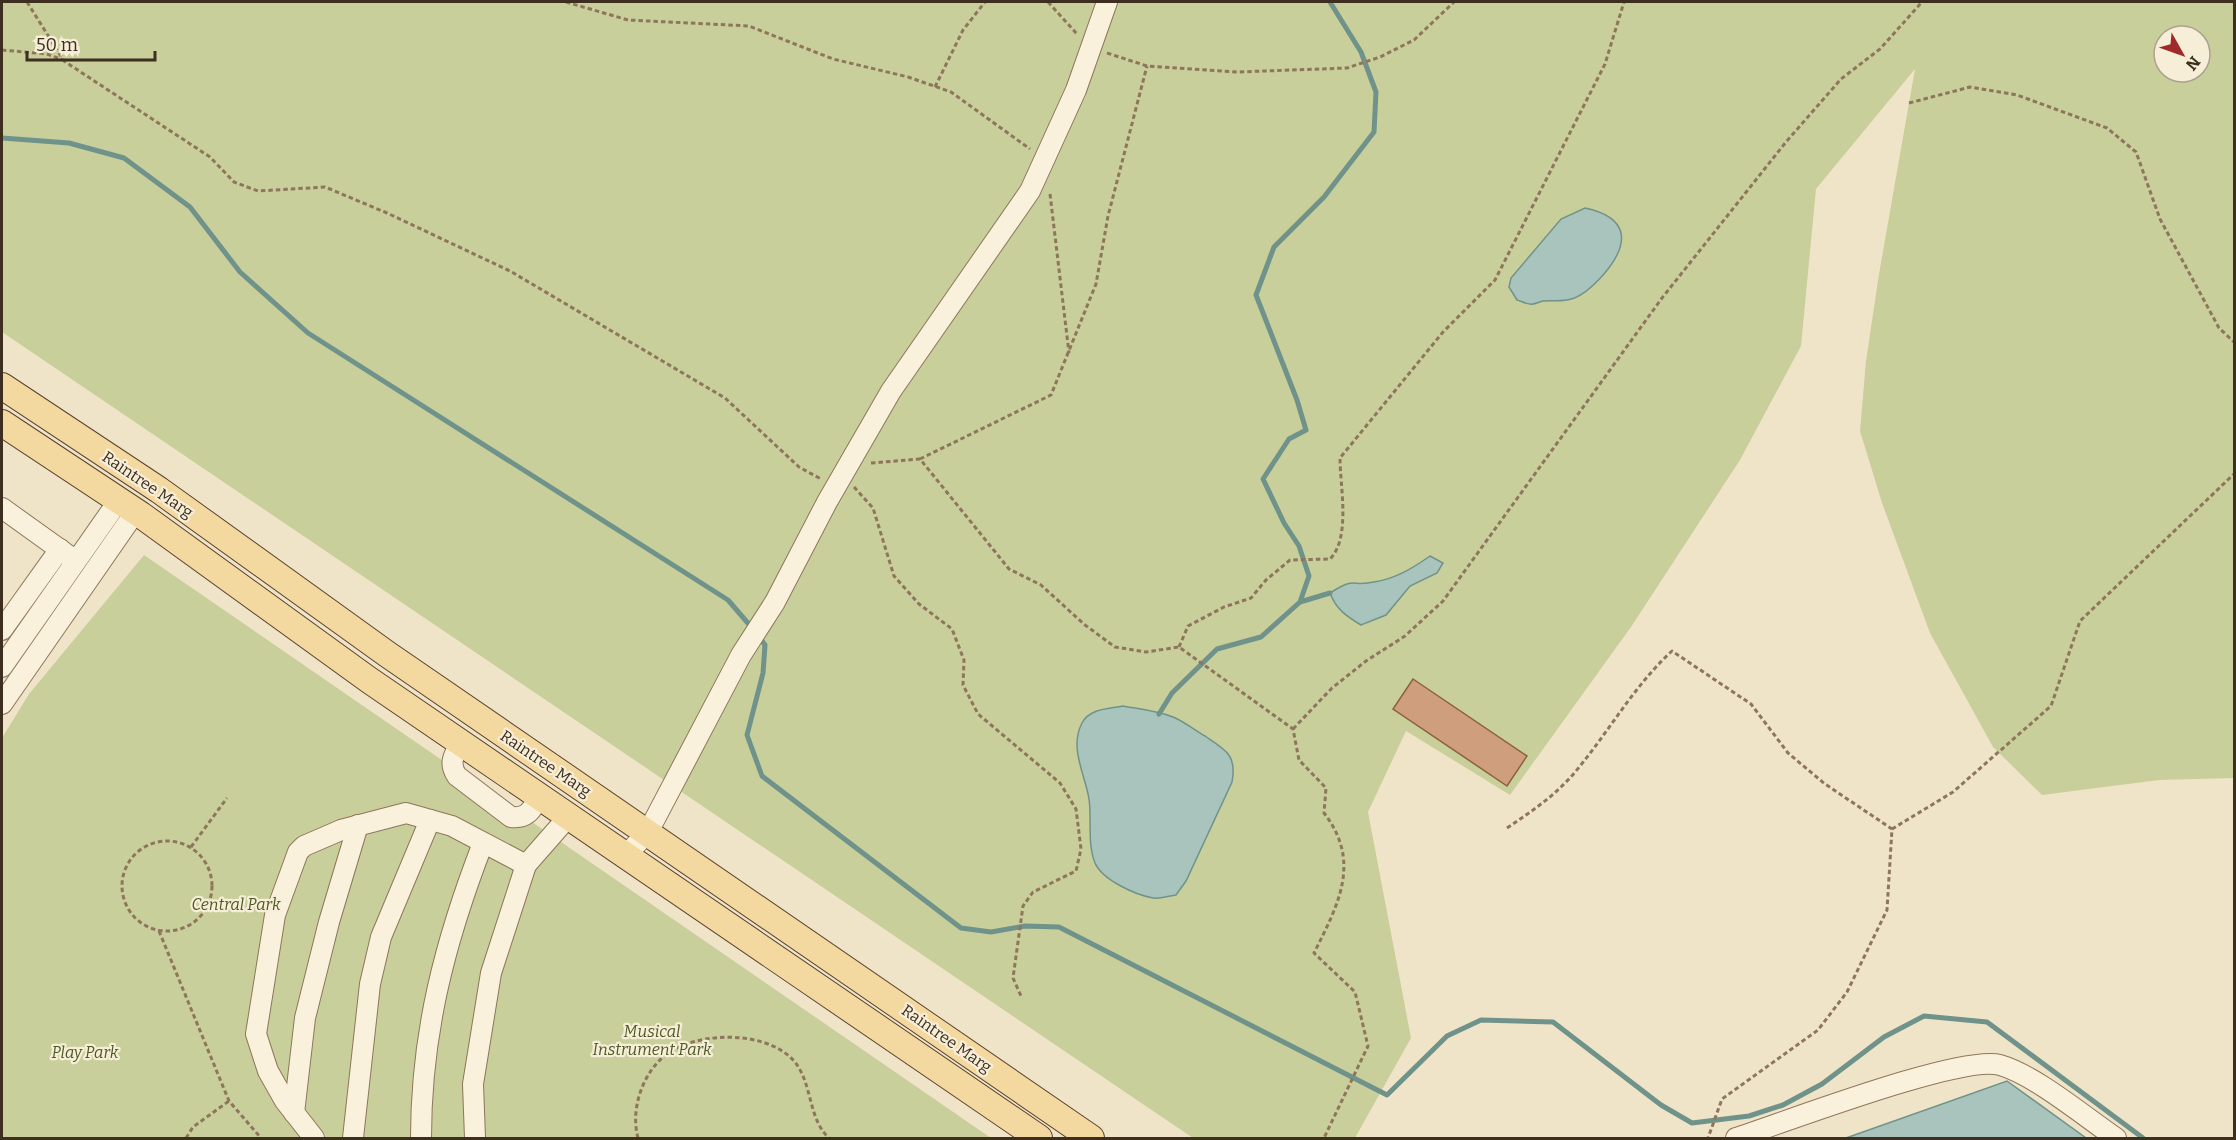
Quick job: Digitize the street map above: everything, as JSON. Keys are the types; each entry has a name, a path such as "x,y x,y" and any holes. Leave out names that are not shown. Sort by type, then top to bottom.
{"main road":[{"name":"Raintree Marg","path":"2,386 159,490 387,654 1091,1138"},
{"name":"Raintree Marg","path":"2,423 127,506 461,742 1039,1138"}],"street":[{"path":"626,855 648,832 741,655 776,602 835,488 891,391 1030,191 1076,90 1107,2"},
{"path":"2,667 76,561 127,506"},
{"path":"2,704 127,506"},
{"path":"2,508 76,561"},
{"path":"2,630 60,549"},
{"path":"314,1138 294,1113 268,1071 256,1034 275,915 298,852 304,846 358,825 406,813 452,826 526,865"},
{"path":"475,1138 473,1084 491,973 526,865 569,816"},
{"path":"354,1138 372,975 381,937 430,820"},
{"path":"294,1113 305,1018 329,922 358,825"},
{"path":"421,1138 421,1088 432,1004 457,911 483,843"},
{"path":"1736,1138 1927,1075 1961,1067 1999,1064 2030,1080 2116,1138"}],"path":[{"path":"27,2 64,61"},
{"path":"566,2 627,20 749,26 833,59 908,77 951,92 1005,129 1044,160 1054,217 1069,353"},
{"path":"935,87 963,30 986,2"},
{"path":"1048,2 1091,48 1147,66 1237,72 1347,68 1380,57 1414,40 1454,2"},
{"path":"1179,647 1188,626 1224,607 1251,598 1290,560 1330,559 1337,553 1344,520 1340,458 1443,332 1495,280 1605,64 1624,2"},
{"path":"1293,729 1332,688 1366,661 1405,636 1443,601 1662,298 1786,142 1841,79 1880,49 1922,2"},
{"path":"4,51 47,54 64,61 210,157 234,182 258,191 325,188 387,213 510,271 725,398 799,467 835,488"},
{"path":"1021,996 1013,978 1023,906 1033,892 1076,871 1081,849 1076,809 1060,783 978,714 963,685 964,660 952,629 919,604 894,576 873,508 854,487 846,468 886,460 920,459 1051,395 1096,284 1108,216 1147,66"},
{"path":"1909,103 1970,87 2017,95 2107,128 2136,152 2160,219 2219,328 2235,342"},
{"path":"920,459 1009,568 1041,585 1085,626 1115,647 1146,652 1179,647 1293,729 1299,760 1326,788 1324,813 1336,829 1345,870 1339,904 1314,953 1355,992 1368,1046 1324,1138"},
{"path":"1892,829 1953,792 2051,706 2080,621 2235,474"},
{"path":"1507,828 1548,800 1580,767 1652,669 1672,651 1751,704 1788,753 1825,784 1892,829"},
{"path":"191,847 227,798"},
{"path":"1708,1138 1722,1099 1818,1030 1847,992 1887,910 1892,829"},
{"path":"157,841 175,841 191,847 204,859 212,876 212,893 206,910 193,923 177,930 159,931 142,924 129,912 122,896 122,878 128,861 140,848 157,841"},
{"path":"159,931 229,1101 261,1138"},
{"path":"638,1138 634,1123 642,1087 658,1061 680,1044 697,1038 725,1037 749,1039 777,1049 797,1065 806,1082 820,1130 829,1138"},
{"path":"186,1138 193,1127 229,1101"}],"green space":[{"path":"2,2 2234,2 2234,778 2159,780 2042,795 1993,747 1930,633 1882,503 1860,431 1866,361 1879,274 1915,69 1816,189 1801,346 1740,460 1631,627 1510,795 1406,731 1368,812 1411,1038 1355,1138 1193,1138 2,332"},
{"name":"Central Park","path":"144,555 991,1138 2,1138 2,738 29,694"}],"water":[{"path":"1585,208 1610,217 1617,224 1621,232 1621,241 1613,262 1593,285 1576,297 1535,304 1517,300 1509,287 1511,278 1561,219"},
{"path":"1430,556 1443,563 1437,573 1410,586 1386,615 1361,625 1342,612 1330,593 1349,583 1382,581 1396,576"},
{"path":"1123,706 1161,713 1177,719 1219,745 1228,754 1233,765 1232,782 1186,881 1176,895 1153,898 1138,894 1112,881 1095,863 1090,839 1089,799 1077,751 1078,732 1085,718 1090,714"},
{"path":"2007,1081 2086,1138 1846,1138"}],"building":[{"path":"1413,679 1527,756 1507,786 1393,709"}],"waterway":[{"path":"1330,2 1361,52 1376,92 1374,132 1324,197 1274,247 1256,295 1297,400 1306,430 1289,439 1263,479 1284,523 1299,546 1309,576 1300,602 1330,593"},
{"path":"2,138 69,143 124,158 190,207 240,272 308,333 728,600 753,629"},
{"path":"1159,714 1172,693 1217,649 1261,637 1300,602"},
{"path":"759,637 765,645 763,673 747,735 762,776 961,928 991,932 1025,926 1059,927 1387,1095 1447,1036 1481,1020 1553,1022 1661,1105 1692,1123 1749,1116 1783,1105 1822,1084 1884,1037 1924,1016 1987,1022 2143,1138"}],"park label":[{"name":"Musical Instrument Park","path":"652,1040"},
{"name":"Play Park","path":"85,1052"}]}
